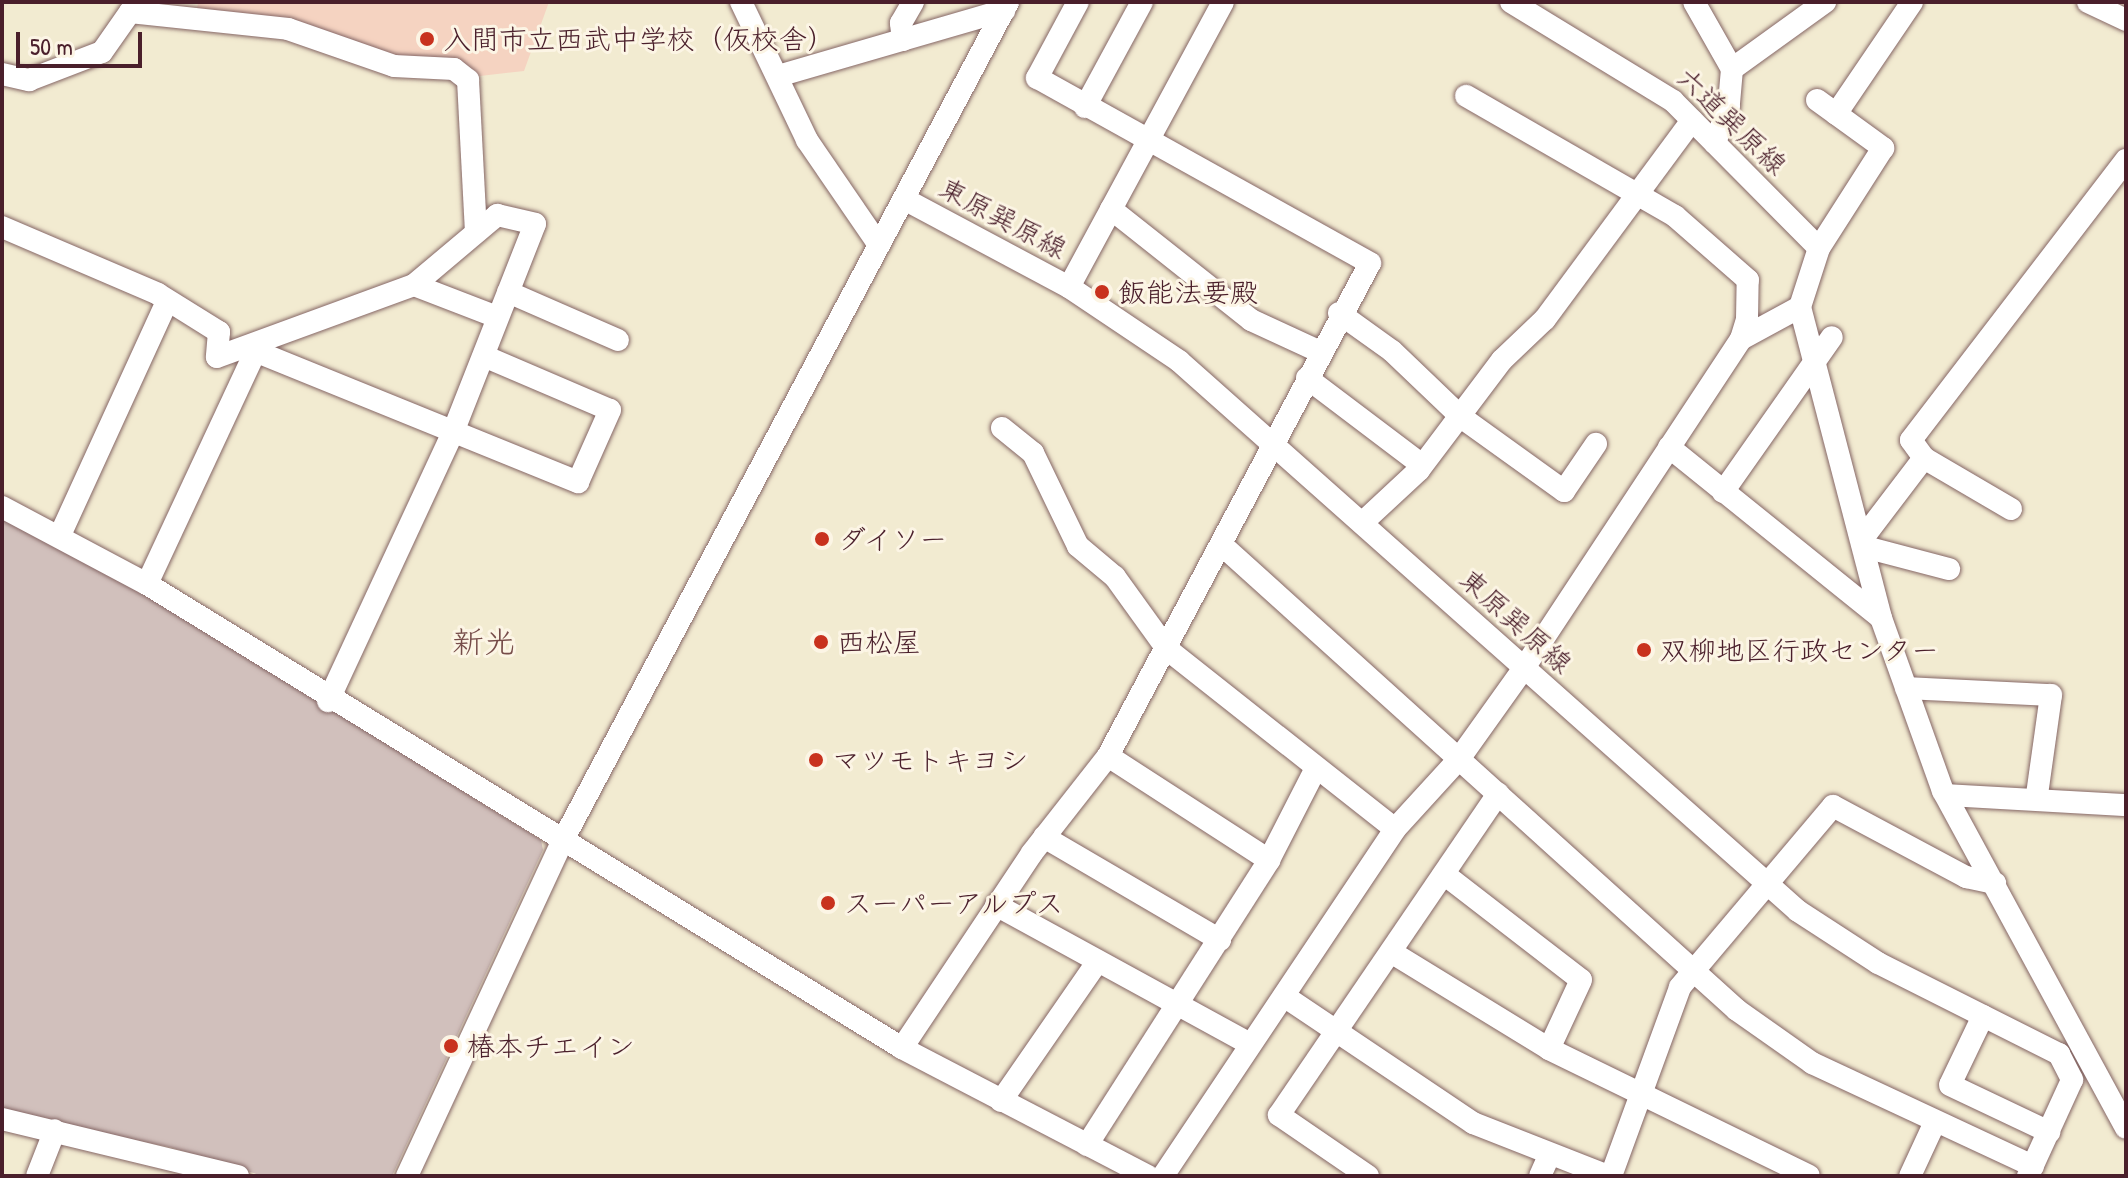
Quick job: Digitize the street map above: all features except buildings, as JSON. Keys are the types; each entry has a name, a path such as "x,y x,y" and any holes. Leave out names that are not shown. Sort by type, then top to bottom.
{"street":[{"path":"741,2 807,140 879,245"},
{"path":"903,40 901,23 913,2"},
{"path":"902,1048 996,905 1044,837 1108,756 1277,447 1318,351 1370,263 1147,144 1037,78 1078,2"},
{"path":"1085,107 1142,2"},
{"path":"1069,287 1223,2"},
{"name":"六道巽原線","path":"1512,2 1639,77 1692,120 1819,248"},
{"path":"1694,2 1732,69 1729,106 1715,143"},
{"path":"1732,69 1825,2"},
{"path":"1836,114 1912,2"},
{"path":"2088,2 2126,20"},
{"path":"778,76 1006,6"},
{"path":"407,1176 562,842 1006,6"},
{"path":"2,74 29,80 102,52 130,12 288,29 394,66 461,71 472,113 476,232"},
{"path":"1163,1176 1395,829 1459,759 1524,668 1741,339 1748,280 1642,191 1466,96"},
{"path":"1817,100 1883,148 1819,248 1800,307 1864,542 1881,618 1946,795 2126,1128"},
{"path":"1362,523 1422,465 1642,191 1692,120"},
{"path":"2011,509 1924,458 1911,440 2126,160"},
{"name":"東原巽原線","path":"904,199 1069,287 1179,361 1763,884 1852,948 2059,1054 2070,1067 2069,1092 2049,1132"},
{"path":"1111,209 1251,320 1318,351"},
{"path":"2,227 158,294 166,304 219,332 217,357 257,348 414,285 497,215 535,224 454,430 328,701"},
{"path":"414,285 497,317"},
{"path":"508,292 618,340"},
{"path":"61,533 166,304"},
{"path":"1741,339 1800,307"},
{"path":"1339,313 1392,351 1461,417 1564,491 1596,444"},
{"path":"1723,492 1832,337"},
{"path":"257,348 578,482 610,410 484,356"},
{"path":"147,584 257,348"},
{"path":"1307,378 1422,465"},
{"path":"1002,428 1033,453 1078,546 1115,577 1167,649 1395,829"},
{"path":"1669,447 1881,618"},
{"path":"1864,542 1924,458"},
{"path":"2,507 61,533 147,584 328,701 902,1048 1148,1176"},
{"path":"1864,542 1949,569"},
{"path":"1224,547 1692,970 1812,1063 2030,1171 2049,1132 1950,1085 1983,1016"},
{"path":"1906,688 2051,695 2037,795"},
{"path":"1108,756 1269,860"},
{"path":"1087,1145 1181,1004 1269,860 1316,768"},
{"path":"1368,1176 1279,1115 1498,794"},
{"path":"1946,795 2037,795 2126,805"},
{"path":"1284,996 1434,1100 1544,1166 1610,1176 1667,1012 1692,970 1833,806 1966,877 1995,883"},
{"path":"1044,837 1220,940"},
{"path":"1444,874 1581,980 1549,1049"},
{"path":"996,905 1250,1044"},
{"path":"1391,952 1549,1049 1809,1176"},
{"path":"1001,1101 1098,961"},
{"path":"2,1119 238,1176"},
{"path":"1910,1176 1935,1122"},
{"path":"37,1176 55,1130"}],"shaded area":[{"name":"入間市立西武中学校（仮校舎）","path":"198,2 549,2 524,71 480,76 462,65 395,60 197,9"},
{"name":"椿本チエイン","path":"2,517 142,591 541,840 543,850 392,1176 263,1176 170,1147 2,1114"}],"place":[{"name":"入間市立西武中学校（仮校舎）","path":"427,39"},
{"name":"飯能法要殿","path":"1102,292"},
{"name":"ダイソー","path":"822,539"},
{"name":"西松屋","path":"821,642"},
{"name":"双柳地区行政センター","path":"1644,650"},
{"name":"マツモトキヨシ","path":"816,760"},
{"name":"スーパーアルプス","path":"828,903"},
{"name":"椿本チエイン","path":"451,1046"}],"district":[{"name":"新光","path":"484,642"}]}
